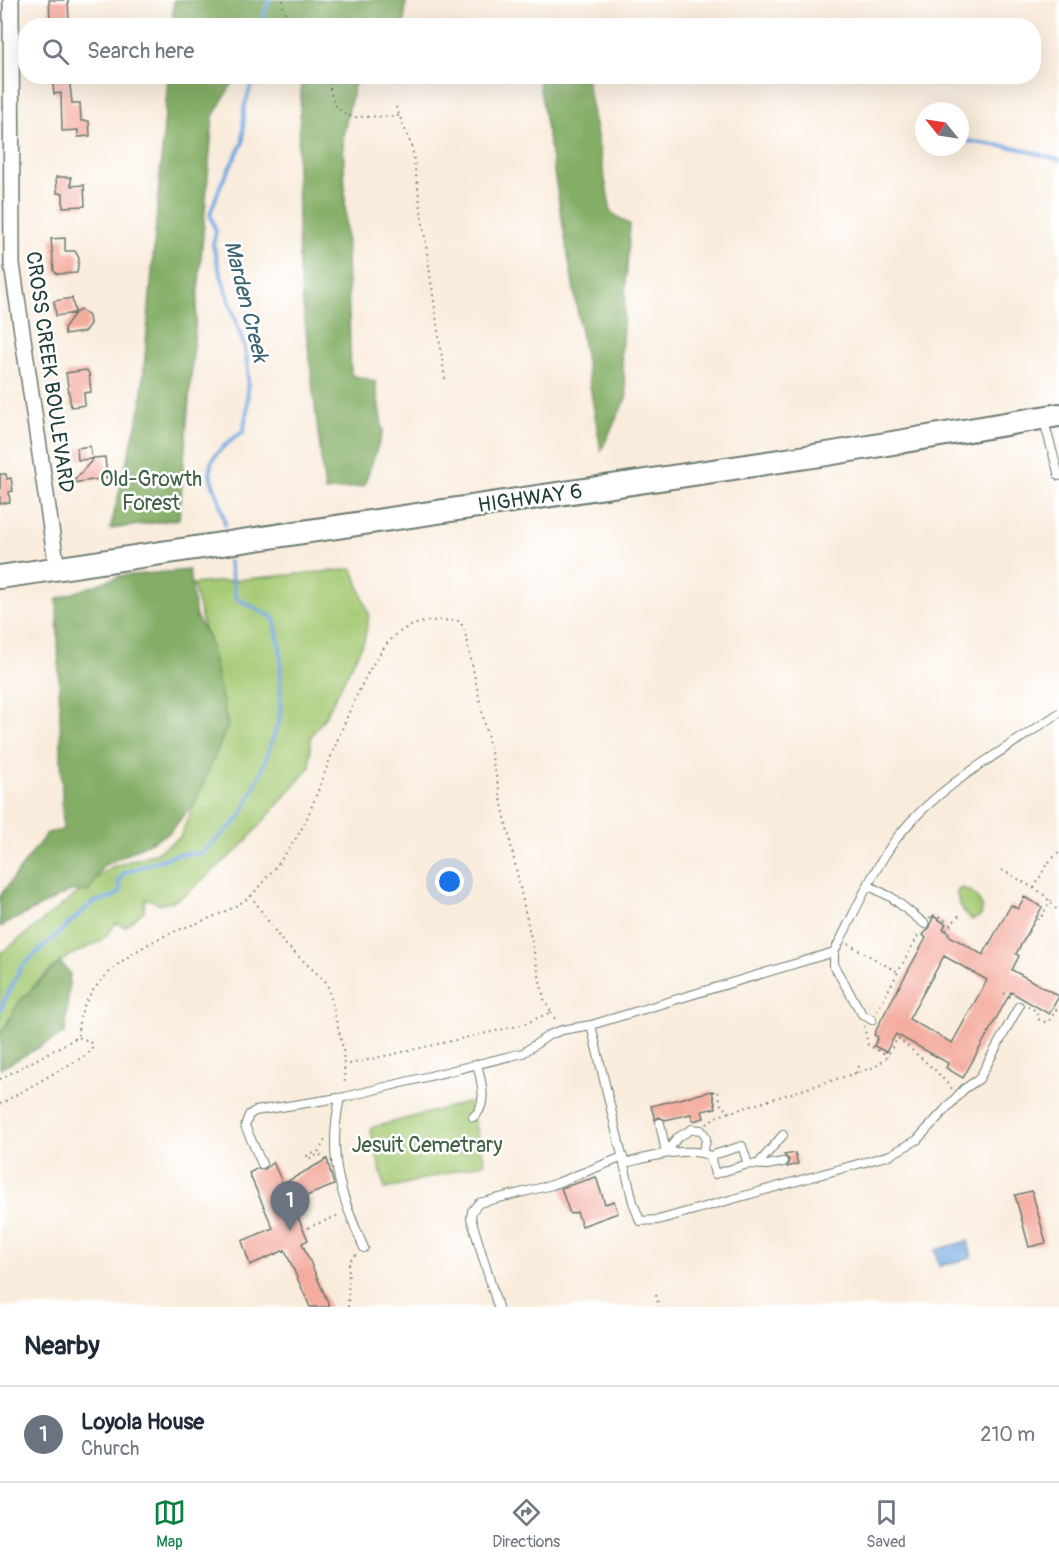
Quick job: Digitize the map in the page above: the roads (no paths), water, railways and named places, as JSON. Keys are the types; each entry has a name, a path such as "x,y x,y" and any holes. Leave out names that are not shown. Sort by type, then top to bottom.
{"main road":[{"name":"HIGHWAY 6","path":"0,577 827,454 1051,416"}],"street":[{"name":"CROSS CREEK BOULEVARD","path":"12,0 12,264 57,569"}],"lane":[{"path":"1051,416 1059,476"},
{"path":"872,1020 862,1014 834,966 834,952 898,837 933,800 1059,713"},
{"path":"869,886 891,897 924,926"},
{"path":"262,1164 245,1126 249,1115 255,1111 342,1098 524,1053 549,1035 562,1030 591,1025 834,952"},
{"path":"591,1025 633,1202 640,1221 658,1220 890,1155 917,1140 958,1096 979,1079 1019,1006"},
{"path":"474,1117 482,1103 477,1065"},
{"path":"342,1098 334,1137 336,1174 343,1199 364,1248"},
{"path":"660,1123 666,1153"},
{"path":"666,1153 677,1138 688,1130 701,1130 707,1142 702,1152"},
{"path":"759,1163 783,1135"},
{"path":"498,1307 471,1218 474,1207 486,1201 552,1185 624,1160 666,1153 702,1152 710,1156 742,1146 748,1164"},
{"path":"710,1156 715,1174 748,1164 767,1165 783,1162"}],"water":[{"path":"968,1241 972,1258 939,1266 935,1250"}],"waterway":[{"name":"Marden Creek","path":"263,18 269,0"},
{"name":"Marden Creek","path":"225,525 210,474 211,465 215,455 243,432 247,412 248,370 245,349 219,269 213,244 216,232 210,214 221,184 243,142 244,108 252,84"},
{"path":"969,141 1017,148 1059,160"},
{"path":"0,1010 22,966 92,903 115,896 121,890 118,882 124,873 179,854 202,853 240,818 262,770 280,718 281,653 274,618 236,598 229,562"}],"place":[{"name":"Loyola House","path":"290,1231"}],"park label":[{"name":"Old-Growth Forest","path":"151,491"},
{"name":"Jesuit Cemetrary","path":"427,1145"}]}
